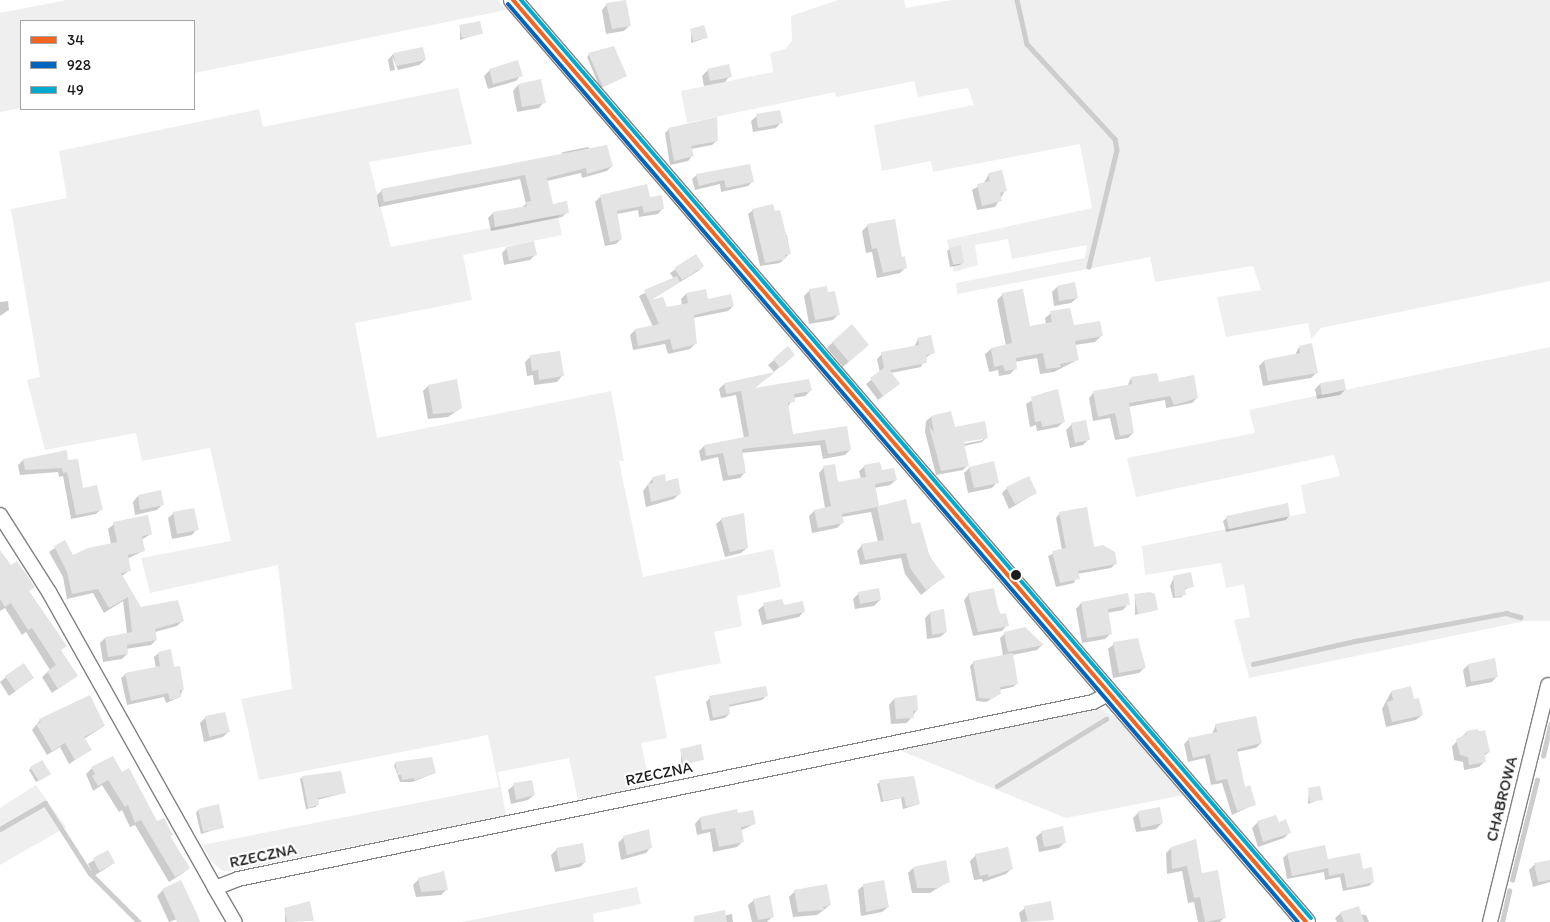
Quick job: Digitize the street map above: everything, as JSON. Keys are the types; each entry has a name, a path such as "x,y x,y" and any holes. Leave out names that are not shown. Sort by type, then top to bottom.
{"street":[{"path":"513,0 1306,922"},
{"name":"RZECZNA","path":"0,515 53,599 235,922"},
{"name":"CHABROWA","path":"1490,922 1548,685"},
{"name":"RZECZNA","path":"215,888 238,879 1093,702 1110,694"}],"shaded area":[{"path":"67,0 497,0 506,10 195,73 195,20 20,20 20,108 0,112 0,13"},
{"path":"838,0 904,0 906,8 951,0 1550,0 1550,281 1321,328 1311,339 1308,323 1226,337 1217,297 1261,290 1253,266 1155,282 1150,257 957,294 956,283 1085,258 1087,245 1012,259 1008,239 975,245 978,265 954,272 947,240 1092,208 1080,144 933,172 931,161 882,171 874,125 974,105 968,88 918,97 914,81 836,97 835,92 687,123 681,91 773,72 770,53 785,49 792,41 791,16"},
{"path":"458,88 472,144 369,162 391,247 558,215 562,235 463,255 472,300 355,323 377,438 611,391 624,461 619,461 643,577 773,549 781,587 737,596 742,626 714,632 721,663 655,676 667,738 641,743 650,785 578,800 569,758 498,772 506,815 232,871 223,871 213,863 202,845 499,787 488,735 259,780 241,699 292,689 278,565 150,593 141,558 231,541 210,448 142,461 136,433 45,450 27,380 40,377 11,209 67,198 59,151 259,109 263,127"},
{"path":"1550,347 1550,621 1525,621 1249,678 1234,620 1250,617 1244,584 1226,588 1221,563 1145,575 1142,546 1306,513 1301,485 1340,476 1334,455 1136,497 1127,458 1255,433 1249,410"},
{"path":"1095,707 1118,718 1184,795 1066,818 894,748"},
{"path":"36,785 66,827 0,865 0,808"},
{"path":"637,887 641,904 593,914 594,922 462,922"}],"building":[{"path":"626,0 631,26 612,29 606,3"},
{"path":"480,21 483,34 462,38 459,25"},
{"path":"704,25 708,38 693,41 690,29"},
{"path":"614,46 627,76 603,87 588,53"},
{"path":"423,47 426,60 396,66 393,53"},
{"path":"518,60 523,76 493,84 489,69"},
{"path":"729,64 732,77 710,81 707,69"},
{"path":"541,79 546,103 522,107 518,84"},
{"path":"780,110 783,123 758,128 756,114"},
{"path":"717,117 718,141 691,146 694,156 674,161 668,128"},
{"path":"607,145 613,166 587,174 586,168 547,178 553,204 567,201 569,213 495,227 493,212 527,206 526,202 531,201 525,175 384,202 381,189"},
{"path":"750,164 754,182 726,188 724,180 699,186 696,174"},
{"path":"1002,170 1007,191 1000,193 1002,201 982,206 977,184 990,181 988,173"},
{"path":"647,184 650,197 662,195 664,209 644,213 642,206 617,211 622,239 610,242 600,195"},
{"path":"773,204 775,211 780,210 791,254 785,255 786,259 765,263 752,209"},
{"path":"895,219 902,257 905,256 907,268 883,273 877,248 872,249 867,224"},
{"path":"534,241 537,255 509,261 506,247"},
{"path":"961,245 964,263 953,265 949,248"},
{"path":"696,254 704,266 682,280 674,268"},
{"path":"677,276 680,282 650,300 663,297 667,307 688,303 686,293 706,289 708,299 731,294 734,306 694,315 697,344 673,350 670,339 638,346 635,329 659,324 644,290"},
{"path":"1075,282 1078,298 1059,301 1057,286"},
{"path":"827,286 828,292 835,291 840,315 815,320 809,289"},
{"path":"1023,289 1030,326 1052,322 1050,311 1070,308 1074,325 1100,321 1103,336 1075,341 1079,360 1060,364 1061,367 1046,369 1043,353 1016,358 1017,369 1005,371 1003,365 994,367 991,348 1012,343 1002,293"},
{"path":"852,324 869,345 849,362 832,342"},
{"path":"931,335 935,353 926,355 927,363 890,370 900,384 883,396 870,378 884,368 881,352 919,345 917,338"},
{"path":"1312,343 1318,373 1268,381 1264,360 1300,353 1299,346"},
{"path":"788,346 795,355 780,368 773,359"},
{"path":"560,351 564,376 539,380 538,370 532,371 530,355"},
{"path":"775,372 755,388 809,379 812,391 794,394 795,402 788,403 793,434 847,426 851,450 828,454 825,440 742,449 746,473 728,476 723,453 706,456 704,445 749,436 741,391 726,394 724,383"},
{"path":"1157,373 1159,382 1194,375 1198,398 1174,405 1170,396 1129,403 1134,433 1120,436 1115,413 1098,417 1093,391 1132,384 1131,377"},
{"path":"457,379 462,408 455,412 433,414 428,385"},
{"path":"1344,379 1346,390 1322,395 1320,383"},
{"path":"1058,389 1065,422 1042,427 1041,421 1035,422 1031,397"},
{"path":"951,411 955,427 985,421 988,438 964,442 969,466 941,471 929,426 934,433 931,416"},
{"path":"1086,420 1090,440 1075,443 1071,423"},
{"path":"67,450 68,460 78,459 83,488 97,485 103,510 76,515 67,472 63,473 62,468 25,470 23,459"},
{"path":"994,461 999,483 974,488 969,467"},
{"path":"880,462 882,470 894,468 897,480 875,484 879,506 906,499 912,524 920,522 930,557 945,577 926,590 910,568 906,553 865,560 861,544 884,540 877,507 842,514 844,523 818,528 814,510 831,506 823,466 835,464 838,482 866,477 864,465"},
{"path":"665,474 666,481 678,478 681,494 651,502 648,484 653,483 652,477"},
{"path":"1029,476 1037,493 1015,504 1006,487"},
{"path":"161,490 164,505 140,510 138,495"},
{"path":"1288,503 1290,516 1229,529 1226,516"},
{"path":"1087,507 1094,547 1103,545 1115,552 1117,564 1078,571 1080,579 1060,583 1052,551 1066,548 1059,512"},
{"path":"194,508 199,530 177,534 173,512"},
{"path":"744,513 748,548 730,552 721,518"},
{"path":"148,515 152,534 142,536 145,551 128,555 131,571 121,573 141,607 178,600 184,621 155,629 157,640 127,645 128,654 108,657 105,637 132,632 128,597 109,608 98,589 72,594 67,572 54,546 65,540 73,555 88,548 117,542 113,522"},
{"path":"0,550 11,565 17,561 35,587 29,591 67,646 61,650 78,676 58,689 47,671 56,665 32,628 28,630 11,603 5,607 0,599"},
{"path":"1191,572 1194,587 1185,588 1186,595 1175,597 1173,576"},
{"path":"879,588 881,600 860,604 858,592"},
{"path":"994,588 998,609 1001,614 1006,613 1009,626 978,632 968,593"},
{"path":"1150,592 1155,594 1158,610 1138,614 1134,594"},
{"path":"1128,593 1130,605 1108,609 1112,634 1087,638 1081,602"},
{"path":"782,599 784,605 803,601 805,612 767,620 763,603"},
{"path":"944,609 947,632 932,635 930,612"},
{"path":"1025,627 1044,645 1008,652 1004,632"},
{"path":"1138,638 1146,668 1119,673 1113,642"},
{"path":"171,649 174,667 180,666 184,690 180,690 181,697 170,700 168,693 131,701 125,673 160,666 158,652"},
{"path":"1013,653 1018,684 1000,687 1001,694 991,699 979,698 973,661"},
{"path":"1495,658 1498,677 1471,682 1468,664"},
{"path":"24,663 34,678 15,691 5,676"},
{"path":"766,686 768,696 729,705 730,714 713,718 709,696"},
{"path":"1411,686 1414,699 1419,698 1423,715 1392,722 1387,702 1393,700 1391,691"},
{"path":"90,695 105,726 84,737 92,750 75,760 65,743 52,751 36,724 41,722 39,719"},
{"path":"917,695 918,710 913,711 914,718 896,719 894,698"},
{"path":"225,712 230,732 209,737 205,716"},
{"path":"1256,716 1262,743 1237,749 1245,787 1250,785 1256,805 1237,811 1227,779 1216,781 1210,754 1193,758 1188,738 1217,732 1215,724"},
{"path":"1478,729 1478,732 1485,730 1490,752 1485,753 1486,762 1469,765 1468,757 1460,755 1456,739 1467,734 1466,731"},
{"path":"701,744 704,760 683,764 680,749"},
{"path":"113,756 122,772 129,768 157,821 164,818 173,835 170,836 190,868 175,877 141,820 135,823 128,805 125,807 108,780 98,786 92,776 95,774 91,767"},
{"path":"432,757 436,773 414,780 414,778 402,780 401,775 398,775 395,762"},
{"path":"42,760 51,774 39,781 30,767"},
{"path":"341,771 346,793 318,798 319,805 308,808 302,776"},
{"path":"914,776 920,804 906,807 904,797 883,801 879,780"},
{"path":"532,780 535,795 516,800 513,783"},
{"path":"1320,786 1323,800 1310,802 1308,788"},
{"path":"219,804 224,828 203,832 198,809"},
{"path":"1160,807 1163,823 1141,828 1138,811"},
{"path":"737,809 738,813 753,810 756,824 741,827 744,842 719,847 715,828 702,830 700,817"},
{"path":"1276,815 1279,822 1286,819 1291,833 1263,842 1257,821"},
{"path":"1063,826 1066,843 1044,847 1041,831"},
{"path":"649,829 652,848 627,855 623,836"},
{"path":"1196,839 1202,873 1218,870 1226,918 1205,922 1200,897 1194,898 1187,866 1172,869 1171,847"},
{"path":"583,843 586,862 560,868 556,848"},
{"path":"1325,845 1328,859 1360,853 1363,869 1372,867 1374,882 1347,888 1344,873 1329,876 1328,868 1292,876 1287,853"},
{"path":"1008,847 1013,869 988,877 988,874 980,876 975,854"},
{"path":"108,850 115,863 99,871 93,858"},
{"path":"946,860 950,882 937,888 917,888 913,867"},
{"path":"1550,860 1550,880 1538,882 1534,863"},
{"path":"444,871 448,890 421,892 418,878"},
{"path":"181,880 200,922 177,922 162,889"},
{"path":"884,880 889,907 866,912 863,884"},
{"path":"827,884 831,905 823,907 824,910 798,912 794,890"},
{"path":"770,895 774,917 758,920 753,899"},
{"path":"310,901 314,921 287,922 284,908"},
{"path":"1051,901 1054,920 1028,922 1024,906"},
{"path":"1359,906 1364,922 1344,922 1340,912"},
{"path":"725,910 727,922 694,922 694,916"}],"waterway":[{"path":"1017,0 1027,44 1115,139 1117,150 1089,267"},
{"path":"1253,664 1355,641 1506,613 1520,617"},
{"path":"997,786 1106,719"},
{"path":"1543,756 1550,725"},
{"path":"1512,880 1537,780"},
{"path":"0,829 45,803 90,873 139,922"},
{"path":"1502,922 1509,891"}],"transit line":[{"name":"34","path":"513,0 1306,922"},
{"name":"49","path":"521,0 1311,918"},
{"name":"928","path":"508,4 1298,922"}]}
